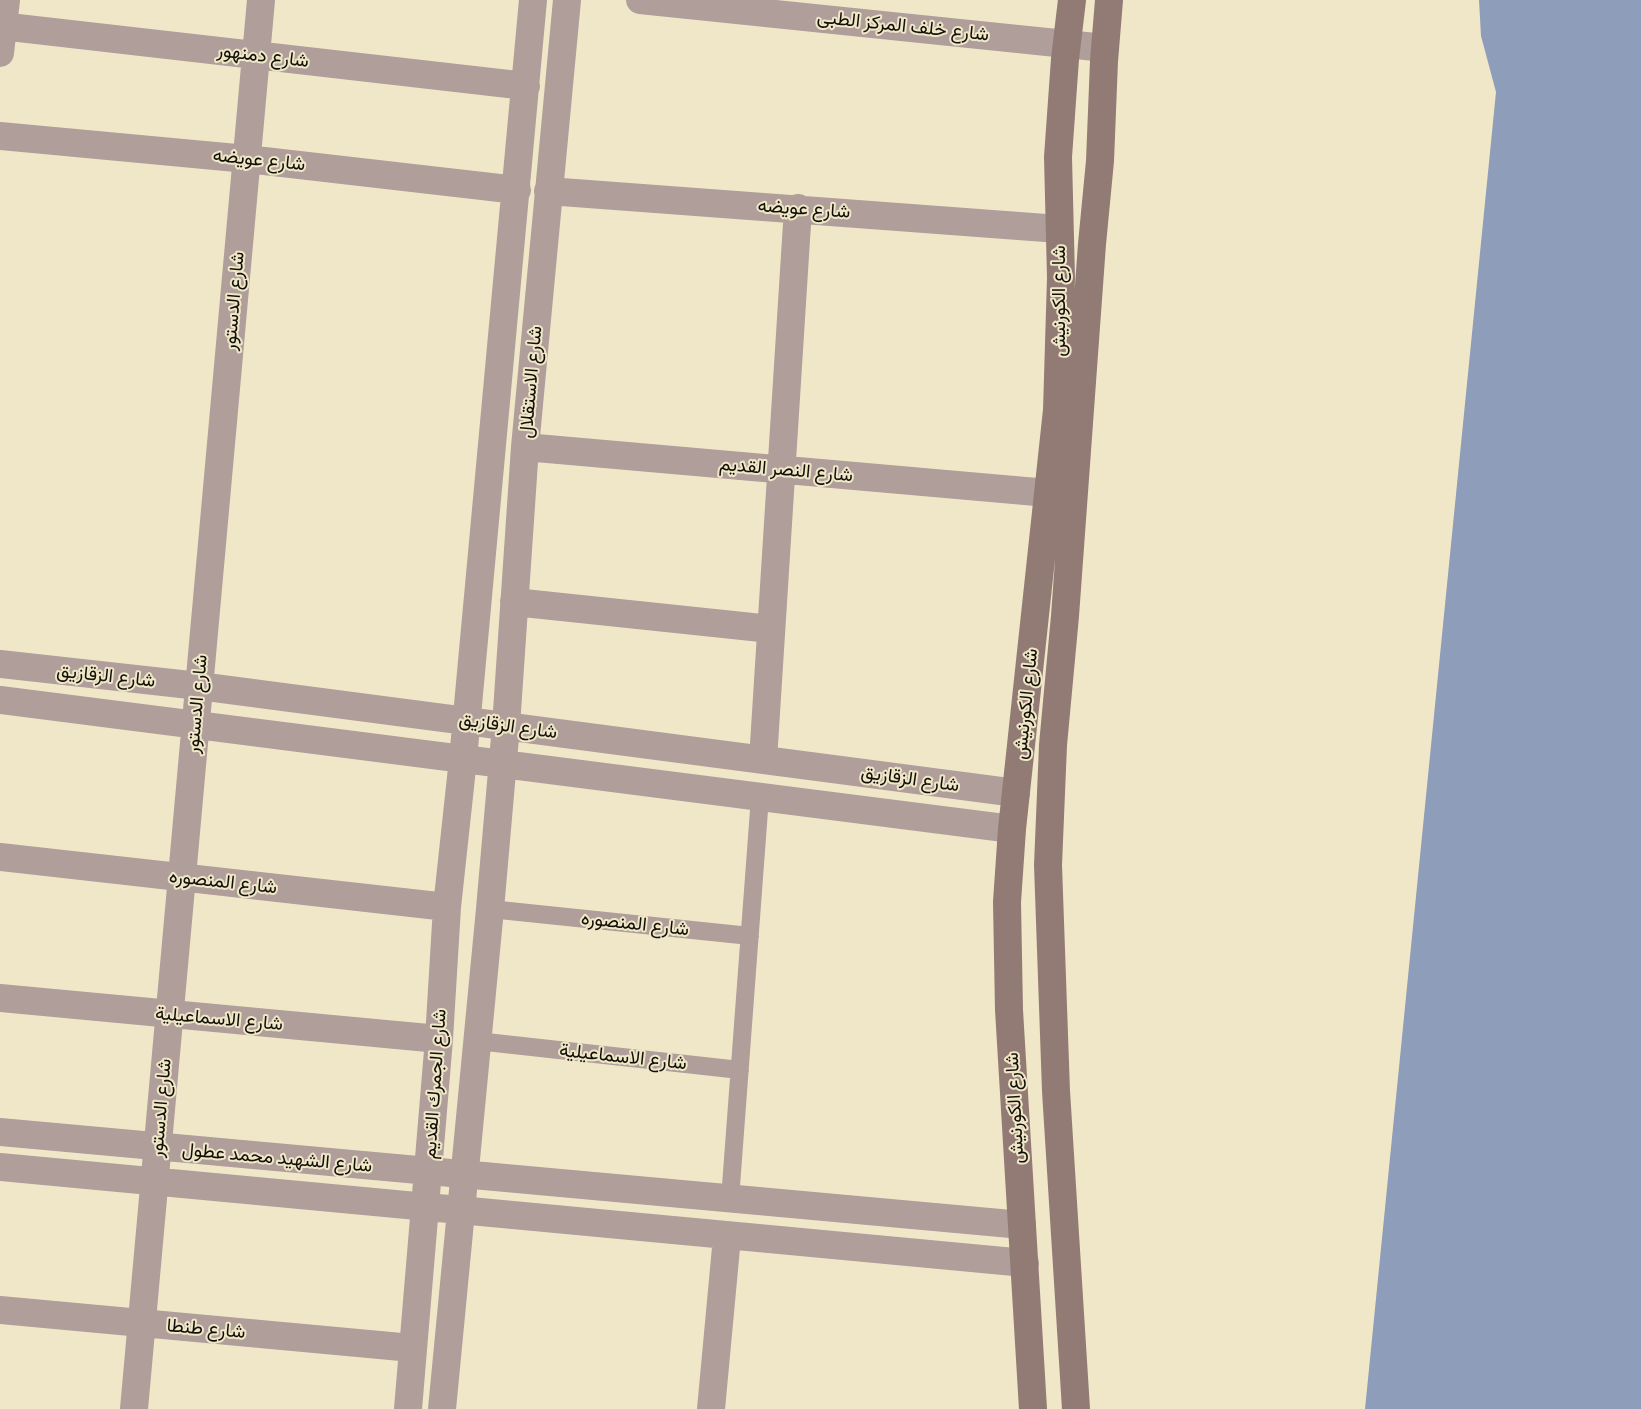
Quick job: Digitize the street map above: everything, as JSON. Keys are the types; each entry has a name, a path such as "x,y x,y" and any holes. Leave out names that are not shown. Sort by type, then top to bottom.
{"main road":[{"name":"شارع الكورنيش","path":"1033,1409 1007,956 1012,829 1057,410 1060,344 1058,156 1072,0"},
{"name":"شارع الكورنيش","path":"1076,1409 1054,1042 1048,865 1050,798 1100,161 1109,0"},
{"path":"1016,793 1050,798"},
{"path":"1012,829 1049,834"},
{"path":"1022,1225 1065,1227"},
{"path":"1025,1263 1067,1265"}],"street":[{"name":"شارع الدستور","path":"134,1409 261,0"},
{"name":"شارع الاستقلال","path":"463,759 517,190 533,0"},
{"name":"شارع الاستقلال","path":"503,764 525,447 567,0"},
{"name":"شارع خلف المركز الطبى","path":"640,0 1105,48"},
{"name":"شارع دمنهور","path":"3,17 256,55 526,86"},
{"path":"0,53 3,17"},
{"name":"شارع عويضه","path":"0,136 247,158 517,190"},
{"name":"شارع عويضه","path":"548,190 1059,229"},
{"path":"763,760 798,208"},
{"name":"شارع النصر القديم","path":"525,447 1048,494"},
{"path":"514,602 771,629"},
{"name":"شارع الزقازيق","path":"0,664 199,686 1016,793"},
{"name":"شارع الزقازيق","path":"0,700 1012,829"},
{"name":"شارع الجمرك القديم","path":"408,1409 439,1039 447,907 463,759"},
{"name":"شارع الجمرك القديم","path":"442,1409 503,764"},
{"name":"شارع المنصوره","path":"0,857 447,907"},
{"name":"شارع الاسماعيلية","path":"0,998 439,1039"},
{"name":"شارع الشهيد محمد عطول","path":"0,1132 464,1176 1022,1225"},
{"name":"شارع الشهيد محمد عطول","path":"0,1168 727,1237 1025,1263"},
{"path":"711,1409 727,1237"},
{"name":"شارع طنطا","path":"0,1310 412,1348"}],"lane":[{"path":"730,1200 760,797"},
{"name":"شارع المنصوره","path":"490,909 750,936"},
{"name":"شارع الاسماعيلية","path":"477,1041 740,1070"}],"water":[{"path":"1479,0 1641,0 1641,1409 1365,1409 1496,92 1481,36"}]}
